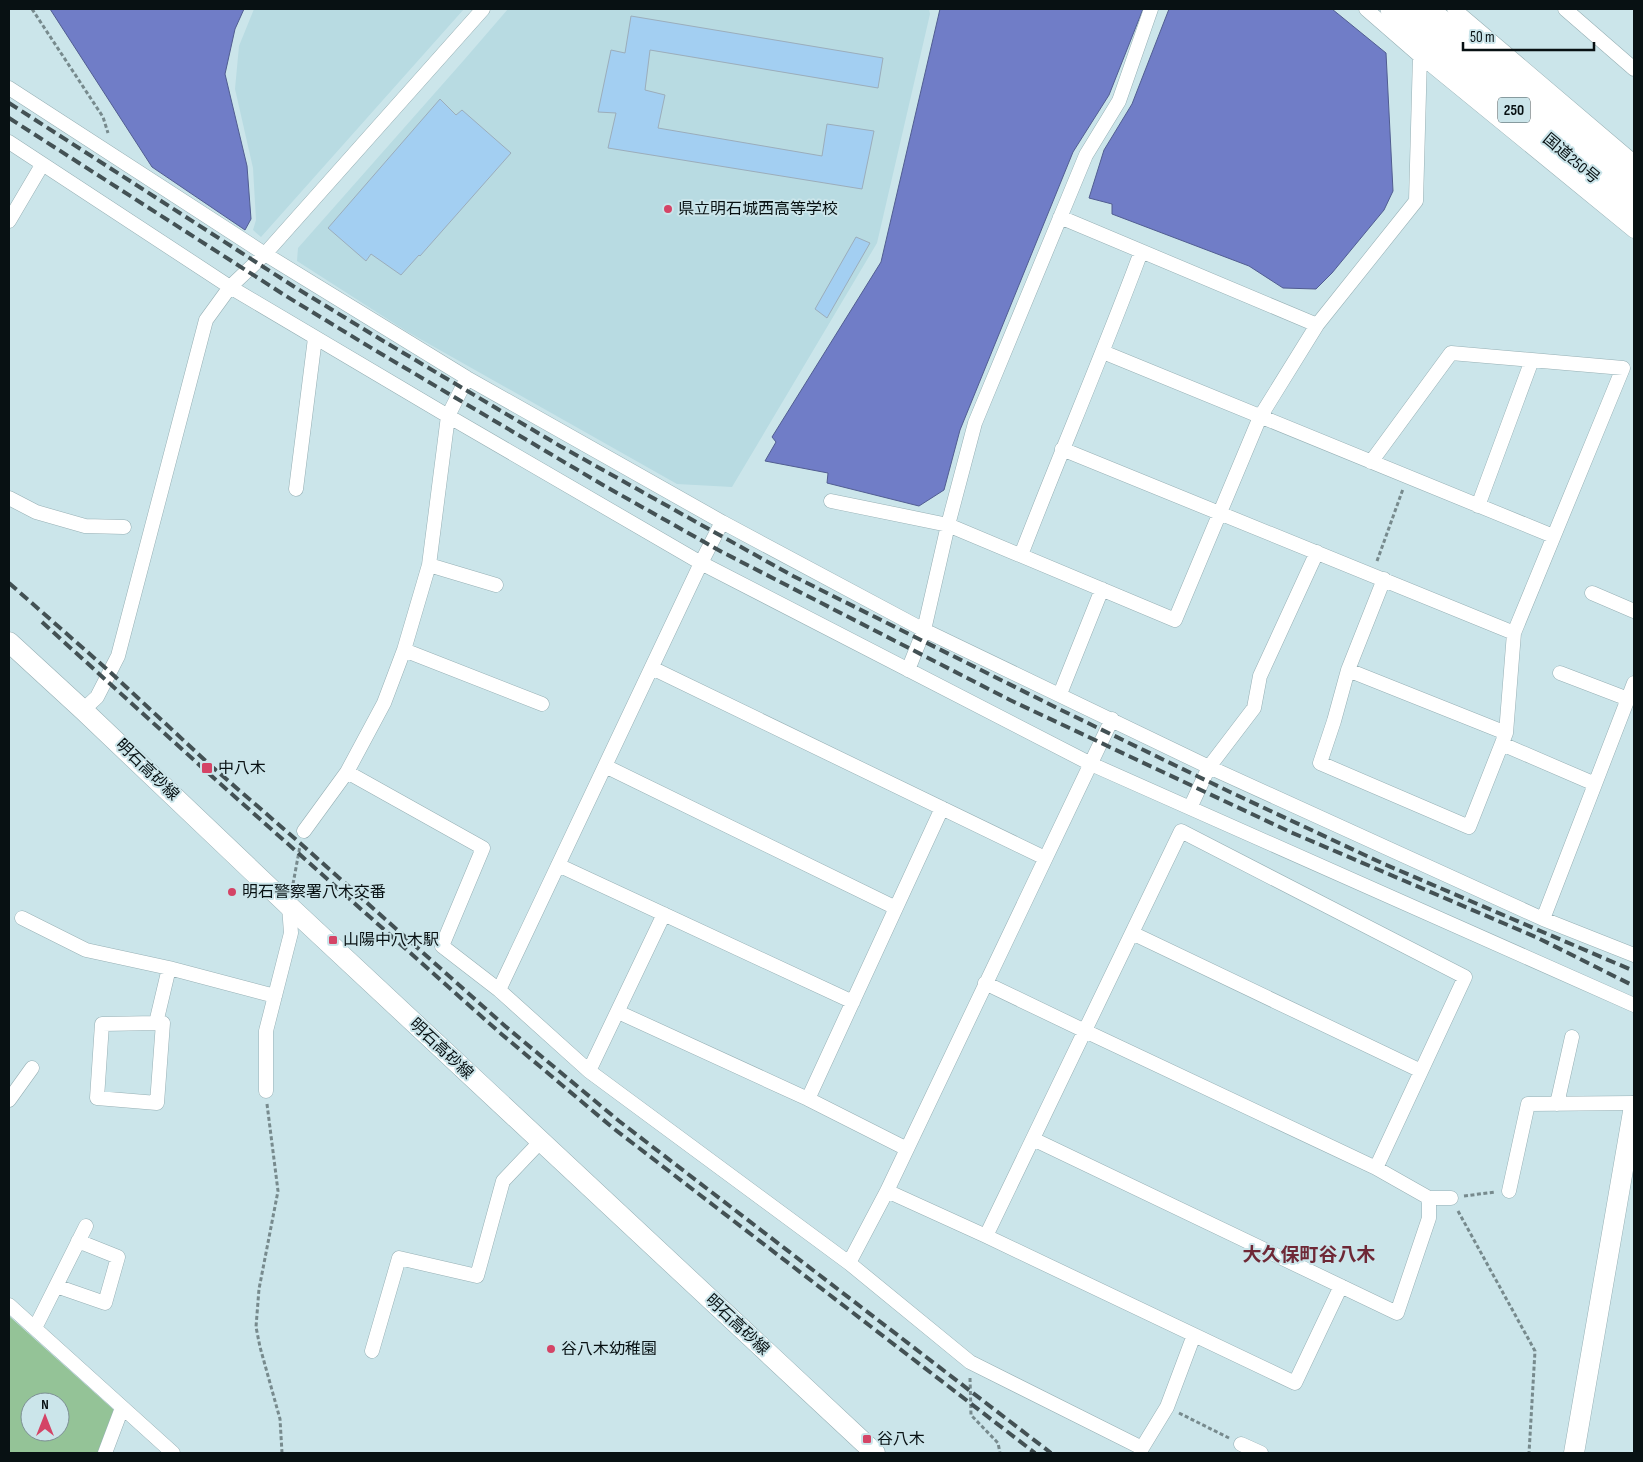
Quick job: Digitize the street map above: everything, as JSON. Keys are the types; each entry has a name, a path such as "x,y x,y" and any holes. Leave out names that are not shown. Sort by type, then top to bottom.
{"highway":[{"name":"国道250号","path":"1393,9 1634,212"},
{"name":"国道250号","path":"1426,9 1634,185"}],"main road":[{"name":"明石高砂線","path":"9,642 84,710 540,1142 875,1453"},
{"path":"1574,1453 1629,1166 1634,1104"}],"street":[{"path":"84,710 97,696 118,656 206,320 230,287 265,254 483,9"},
{"path":"908,670 924,630 948,525 975,423 1086,155 1119,100 1151,9"},
{"path":"1366,9 1420,56 1634,231"},
{"path":"1454,9 1634,162"},
{"path":"1565,9 1634,69"},
{"path":"831,501 948,525 1175,620 1260,417 1317,325 1416,201 1420,56"},
{"path":"9,88 265,254 467,378 722,522 924,630 1112,719 1209,768 1543,919 1634,955"},
{"path":"9,142 230,287 701,563 1091,764 1634,1005"},
{"path":"9,221 42,165"},
{"path":"1060,217 1317,325"},
{"path":"1021,556 1141,252"},
{"path":"296,489 315,338"},
{"path":"1103,352 1553,536"},
{"path":"1371,462 1451,353 1623,368 1514,633 1504,739 1469,827 1320,762 1378,577"},
{"path":"1478,506 1532,360"},
{"path":"304,831 347,772 384,703 404,650 429,565 448,416 467,378"},
{"path":"1062,449 1514,633"},
{"path":"9,498 36,512 85,526 124,527"},
{"path":"499,990 722,522"},
{"path":"1190,808 1209,768 1254,708 1260,676 1317,552"},
{"path":"429,565 496,585"},
{"path":"1060,694 1102,589"},
{"path":"1592,593 1634,611"},
{"path":"404,650 542,704"},
{"path":"652,668 1045,858"},
{"path":"1348,670 1504,739 1595,784"},
{"path":"1560,673 1628,698"},
{"path":"1543,919 1634,683"},
{"path":"849,1263 887,1191 1112,719"},
{"path":"605,766 896,908"},
{"path":"347,772 483,848 442,946 499,990 589,1072 849,1263 970,1362 1142,1448 1167,1407 1194,1335"},
{"path":"808,1099 942,808"},
{"path":"986,1236 1181,831 1465,977 1376,1168"},
{"path":"558,865 853,1002"},
{"path":"266,1091 266,1031 291,933 289,906"},
{"path":"589,1072 664,914"},
{"path":"22,918 86,950 169,968 275,996"},
{"path":"1132,933 1421,1071"},
{"path":"156,1023 169,968"},
{"path":"985,983 1376,1168 1429,1198 1451,1198"},
{"path":"618,1012 808,1099 907,1148"},
{"path":"156,1023 163,1023 157,1103 97,1098 102,1024 156,1023"},
{"path":"1556,1104 1572,1037"},
{"path":"9,1100 32,1068"},
{"path":"1509,1191 1528,1104 1634,1104"},
{"path":"1033,1139 1397,1313 1429,1218 1429,1198"},
{"path":"372,1351 399,1258 478,1276 502,1181 540,1142"},
{"path":"887,1191 1296,1383 1341,1286"},
{"path":"34,1328 86,1226"},
{"path":"56,1286 105,1303 118,1257 78,1241"},
{"path":"9,1304 173,1453"},
{"path":"105,1453 122,1408"},
{"path":"1241,1444 1261,1453"}],"path":[{"path":"32,9 103,117 116,157"},
{"path":"1378,577 1408,477"},
{"path":"289,906 298,853 304,831"},
{"path":"266,1091 278,1192 259,1289 256,1327 280,1419 282,1453"},
{"path":"1509,1191 1451,1198 1535,1351 1529,1453"},
{"path":"970,1362 970,1415 998,1444 1000,1453"},
{"path":"1167,1407 1241,1444"}],"shaded area":[{"path":"254,9 464,9 261,237 253,230 256,220 253,168 235,89 239,46"},
{"path":"508,9 929,9 930,14 877,243 732,487 677,484 406,331 297,261 298,248"}],"green space":[{"path":"9,1316 115,1411 99,1453 9,1453"}],"water":[{"path":"50,9 244,9 235,29 225,74 247,166 251,219 245,230 152,167"},
{"path":"940,9 1143,9 1109,95 1073,152 960,430 944,490 919,506 827,483 828,473 765,461 776,442 772,437 881,262"},
{"path":"1169,9 1332,9 1386,53 1393,191 1384,210 1332,273 1316,289 1283,288 1249,266 1112,214 1112,204 1089,198 1104,150 1132,104"}],"building":[{"path":"631,16 883,58 878,88 650,50 645,90 665,95 658,128 822,156 827,124 874,131 862,189 608,148 616,113 598,112 611,50 625,53"},
{"path":"440,99 456,115 462,110 511,153 401,275 371,254 366,261 328,228"},
{"path":"856,237 870,243 827,318 815,309"}],"railway":[{"path":"9,103 293,286 380,339 560,446 793,576 1230,792 1384,864 1634,971"},
{"path":"9,118 286,296 373,349 603,485 722,552 1010,700 1288,831 1538,938 1634,986"},
{"path":"9,583 109,671 210,765 505,1026 619,1121 1051,1453"},
{"path":"42,622 499,1032 613,1128 1035,1453"}],"place":[{"name":"県立明石城西高等学校","path":"668,209"},
{"name":"中八木","path":"207,768"},
{"name":"明石警察署八木交番","path":"232,892"},
{"name":"山陽中八木駅","path":"333,940"},
{"name":"谷八木幼稚園","path":"551,1349"},
{"name":"谷八木","path":"867,1439"}],"district":[{"name":"大久保町谷八木","path":"1309,1255"}]}
